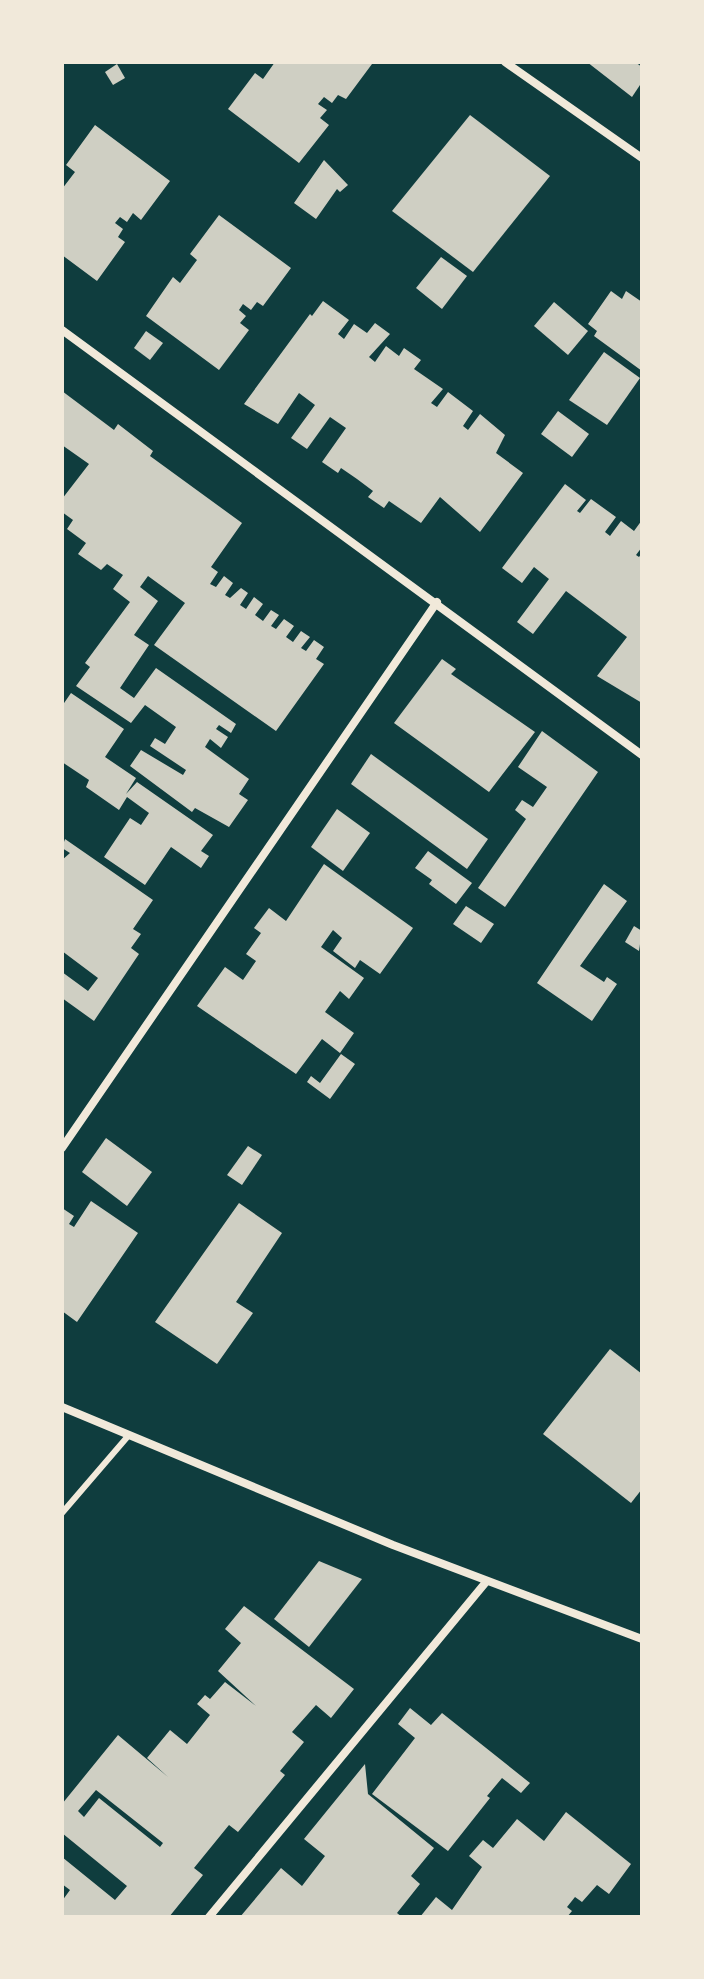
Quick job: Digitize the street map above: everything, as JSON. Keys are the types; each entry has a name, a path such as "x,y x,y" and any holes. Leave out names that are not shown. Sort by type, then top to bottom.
{"street":[{"path":"505,62 642,158"},
{"path":"62,330 642,755"},
{"path":"62,1148 437,602"},
{"path":"62,1407 486,1582 642,1639"},
{"path":"209,1917 486,1582"}],"lane":[{"path":"62,1513 129,1435"}],"building":[{"path":"275,62 372,64 346,99 338,95 332,103 324,97 318,104 327,110 320,118 329,125 299,163 228,109 255,73 263,79"},
{"path":"587,62 635,62 642,67 642,82 632,97"},
{"path":"117,64 125,78 113,85 105,72"},
{"path":"470,115 550,176 473,272 392,211"},
{"path":"95,125 170,181 141,220 133,213 127,222 120,217 115,223 123,229 118,237 125,242 97,281 62,255 62,189 75,172 66,165"},
{"path":"324,160 348,185 340,192 337,189 316,219 294,203"},
{"path":"219,215 291,268 263,306 257,302 251,310 243,304 239,310 246,316 240,323 249,330 219,370 146,316 173,277 180,283 197,260 190,254"},
{"path":"441,257 467,276 442,309 416,288"},
{"path":"611,291 622,299 626,291 642,302 642,371 594,336 597,331 588,324"},
{"path":"323,301 349,320 338,334 344,339 354,324 367,333 375,323 390,334 369,357 375,362 386,346 399,356 404,348 421,360 414,369 443,389 431,403 437,407 448,392 473,411 463,426 468,430 480,414 505,435 496,453 523,473 480,532 440,497 421,523 389,501 384,508 368,497 373,491 357,479 341,468 338,473 322,462 346,428 330,417 307,449 291,438 315,405 299,393 278,424 244,404 310,314 312,316"},
{"path":"554,302 588,331 568,355 534,326"},
{"path":"146,331 163,343 150,360 134,348"},
{"path":"604,352 640,378 607,425 569,400"},
{"path":"62,391 114,430 118,424 153,451 150,456 242,523 211,567 218,572 210,584 216,587 224,576 233,583 225,595 230,598 241,588 248,593 240,605 246,609 254,597 263,604 255,615 263,621 271,610 279,615 271,626 276,629 284,619 294,626 286,637 293,642 301,631 310,637 301,648 306,651 314,640 324,647 316,659 324,664 276,731 154,645 185,603 148,576 140,587 158,601 134,635 149,645 120,688 134,698 156,668 236,724 231,733 219,725 216,729 228,737 221,748 210,739 205,747 249,779 239,794 248,800 229,827 195,808 192,812 130,766 141,750 183,775 186,770 150,746 155,738 165,744 176,727 145,705 131,723 76,686 90,667 85,663 130,602 113,589 123,575 107,564 101,570 78,554 86,543 67,529 73,520 62,512 62,499 89,464 62,445"},
{"path":"558,411 589,434 572,457 541,434"},
{"path":"565,484 586,500 577,511 580,513 591,499 616,517 605,532 610,536 621,521 634,531 642,520 642,547 636,555 639,557 642,553 642,703 597,676 627,637 566,591 533,634 517,622 549,579 534,567 522,583 502,568"},
{"path":"442,659 456,669 451,674 535,732 489,792 394,723"},
{"path":"71,693 124,729 105,757 136,778 126,794 137,782 213,835 201,851 209,856 201,868 171,847 145,885 104,857 130,818 141,825 149,813 127,797 119,810 86,787 89,780 62,762 62,706"},
{"path":"542,731 598,772 505,907 478,888 526,819 515,810 522,800 533,807 547,787 518,767"},
{"path":"371,754 488,839 467,869 351,784"},
{"path":"337,809 370,833 343,871 311,847"},
{"path":"65,839 153,900 133,929 141,934 131,948 139,954 94,1021 62,998 62,972 88,991 98,978 62,951 62,860 70,853 62,848"},
{"path":"428,851 472,883 456,904 429,884 432,880 415,868"},
{"path":"324,864 413,928 380,974 360,960 355,968 333,951 342,938 333,930 321,947 364,978 349,999 340,991 325,1012 354,1033 340,1053 322,1039 296,1074 197,1006 225,967 243,980 256,961 246,954 261,933 254,928 269,908 286,921"},
{"path":"604,884 627,901 580,966 604,982 607,977 617,984 592,1021 537,983"},
{"path":"466,906 494,924 481,943 453,924"},
{"path":"634,926 642,931 639,951 625,942"},
{"path":"341,1054 355,1064 330,1099 307,1082 311,1076 320,1083"},
{"path":"106,1138 152,1172 127,1206 82,1172"},
{"path":"248,1146 262,1155 242,1185 227,1175"},
{"path":"91,1201 138,1233 77,1322 62,1311 62,1208 74,1216 69,1224 74,1227"},
{"path":"239,1203 282,1233 236,1302 253,1313 217,1364 155,1322"},
{"path":"610,1349 642,1374 642,1489 631,1503 543,1434"},
{"path":"319,1561 362,1579 309,1647 274,1619"},
{"path":"244,1606 354,1689 331,1718 316,1705 292,1732 304,1742 280,1771 285,1775 238,1832 229,1825 194,1868 203,1875 169,1917 62,1917 62,1901 70,1890 62,1884 62,1857 115,1900 127,1886 62,1833 62,1804 118,1735 168,1777 147,1758 170,1730 187,1744 210,1715 197,1704 205,1695 210,1699 225,1682 256,1706 218,1671 241,1643 225,1629","holes":["96,1790 163,1843 160,1847 99,1798 84,1817 78,1811"]},
{"path":"410,1708 431,1725 442,1713 530,1783 521,1793 502,1778 448,1851 372,1794 415,1738 398,1724"},
{"path":"365,1764 368,1794 434,1848 411,1876 420,1884 397,1913 402,1917 240,1917 281,1868 302,1886 325,1856 304,1839"},
{"path":"566,1812 631,1864 609,1894 597,1885 582,1902 575,1897 567,1907 572,1911 567,1917 420,1917 436,1897 452,1910 482,1867 469,1856 483,1840 493,1848 517,1819 544,1841"}]}
